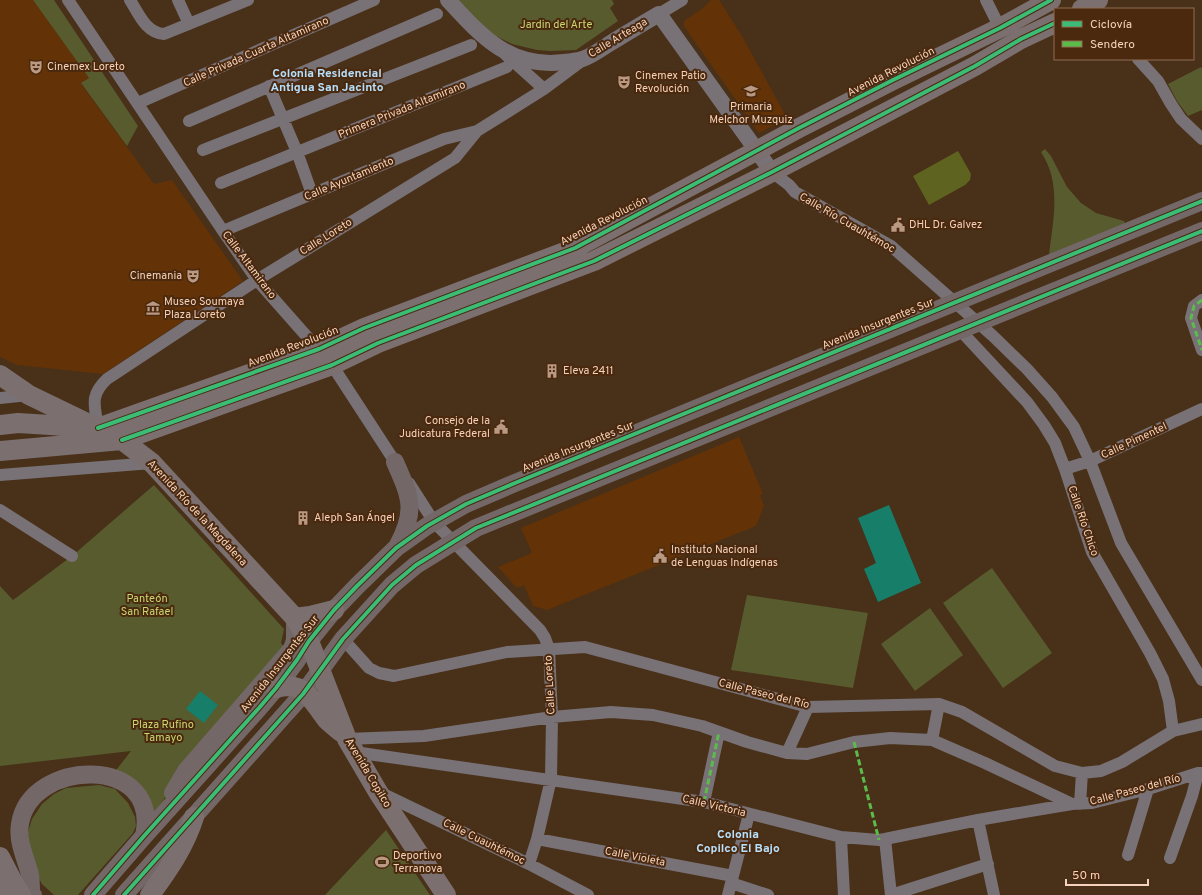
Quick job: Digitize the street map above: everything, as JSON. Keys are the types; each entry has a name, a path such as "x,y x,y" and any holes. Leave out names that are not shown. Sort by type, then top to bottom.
{"main road":[{"name":"Avenida Revolución","path":"0,425 18,424 98,428 319,349 364,328 575,248 892,80 1000,28 1051,0"},
{"path":"0,451 122,440 332,364 378,343 594,261 772,172 1054,24"},
{"name":"Avenida Insurgentes Sur","path":"93,895 163,814 276,688 309,641 334,610 396,548 434,522 466,504 515,483 1202,201"},
{"path":"124,895 305,692 320,669 343,639 388,590 404,574 453,542 476,528 1202,231"},
{"name":"Avenida Río de la Magdalena","path":"0,375 28,395 122,440 152,463 295,618 309,641"},
{"path":"395,462 410,498 408,521 404,534 396,548"},
{"path":"153,861 163,814 177,785 186,771 292,649 295,640 295,618 334,610"},
{"name":"Avenida Copilco","path":"309,641 348,742 378,792 446,895"},
{"path":"276,688 292,686 305,692 328,721 348,742"},
{"path":"33,895 31,893 30,875 21,845 20,824 28,804 51,784 82,774 107,776 120,780 131,788 140,800 145,818 144,836"},
{"path":"150,895 168,870 185,841 194,817"},
{"path":"0,857 21,895"},
{"path":"0,890 4,895"}],"street":[{"name":"Calle Altamirano","path":"68,0 257,280 332,364 434,522 453,542"},
{"path":"130,0 149,30 156,34 164,34 248,0"},
{"path":"178,0 189,24"},
{"name":"Calle Privada Cuarta Altamirano","path":"138,103 374,0"},
{"name":"Calle Arteaga","path":"448,0 474,29 486,40 502,51 544,90"},
{"name":"Calle Arteaga","path":"502,51 520,58 545,62 584,59 682,0"},
{"path":"986,0 1000,28 1027,37"},
{"path":"189,121 437,14"},
{"name":"Calle Río Cuauhtémoc","path":"659,14 772,172 789,185 795,192 891,246 978,323"},
{"path":"203,150 471,45"},
{"name":"Calle Loreto","path":"98,428 95,394 107,379 257,280 455,158 477,131 544,90 584,59"},
{"path":"1139,60 1158,81 1181,119 1202,139"},
{"name":"Primera Privada Altamirano","path":"221,183 507,67"},
{"path":"269,86 297,152 312,194"},
{"name":"Calle Ayuntamiento","path":"223,231 444,139 477,131"},
{"path":"1202,300 1194,306 1191,318 1202,350"},
{"path":"978,323 1027,369 1052,397 1074,427 1121,543 1202,680"},
{"name":"Calle Río Chico","path":"960,330 1027,402 1036,413 1055,443 1067,469 1092,552 1150,653 1163,679 1169,701 1173,731"},
{"path":"0,398 28,395"},
{"name":"Calle Pimentel","path":"1067,469 1088,462 1202,409"},
{"path":"0,475 152,463"},
{"path":"0,510 72,556"},
{"name":"Calle Loreto","path":"453,542 540,630 545,638 548,649 552,717 551,779 537,839 529,864"},
{"name":"Calle Paseo del Río","path":"343,639 369,668 379,673 394,676 507,652 586,647 808,706 939,704 962,712 1054,766 1082,773 1101,771 1122,762 1173,731 1202,724"},
{"path":"932,740 939,704"},
{"path":"787,754 808,706"},
{"path":"348,742 424,736 552,717 611,712 653,715 702,726 787,754 807,754 854,742 890,738 932,740 1076,804 1082,773"},
{"path":"704,802 719,732"},
{"name":"Calle Victoria","path":"348,742 551,779 704,802 841,837 879,840 978,820 1076,804"},
{"path":"1170,858 1200,773"},
{"name":"Calle Paseo del Río","path":"1076,804 1092,803 1148,789 1200,773"},
{"path":"1128,854 1148,789"},
{"name":"Calle Cuauhtémoc","path":"378,792 529,864 588,895"},
{"path":"731,885 749,814"},
{"path":"978,820 994,895"},
{"path":"841,837 844,895"},
{"name":"Calle Violeta","path":"537,839 768,895"},
{"path":"885,839 891,895 988,864"}],"shaded area":[{"path":"0,0 33,0 89,78 81,84 154,184 172,180 243,281 103,374 17,365 0,357"},
{"name":"Primaria Melchor Muzquiz","path":"711,0 719,0 742,36 787,118 759,133 684,26 684,21 703,8"},
{"path":"739,437 763,494 760,495 764,506 756,526 547,610 533,606 524,585 517,588 498,567 532,553 521,528"}],"green space":[{"path":"33,0 54,0 138,126 127,146 81,83 89,78"},
{"name":"Jardin del Arte","path":"455,0 612,0 614,4 610,8 618,21 576,50 537,50 512,44 488,32"},
{"path":"1201,67 1202,110 1188,116 1177,101 1168,84"},
{"path":"1045,149 1051,156 1067,187 1081,203 1096,213 1124,221 1126,226 1049,255 1054,215 1054,189 1048,164 1041,152"},
{"path":"958,151 971,174 970,180 965,185 929,205 913,176"},
{"name":"Panteón San Rafael","path":"154,485 284,629 281,643 285,648 176,771 160,809 153,815 113,774 131,751 0,766 0,586 13,600 72,556"},
{"path":"992,568 1052,653 1003,688 943,603"},
{"path":"747,595 868,613 853,688 731,670"},
{"path":"930,608 963,655 915,691 881,644"},
{"path":"99,785 115,789 128,803 135,817 136,826 133,833 78,895 54,895 42,884 32,866 28,832 32,819 42,804 54,794 66,788"},
{"name":"Deportivo Terranova","path":"386,830 430,895 325,895"}],"water":[{"path":"889,505 921,583 878,602 864,569 876,563 858,518"},
{"path":"200,691 218,705 204,723 186,709"}],"marked path":[{"path":"1202,300 1194,306 1191,318 1202,350"},
{"path":"704,802 719,732"},
{"path":"854,742 879,840"}],"cycle path":[{"path":"98,428 319,349 364,328 575,248 799,128 1000,28 1051,0"},
{"path":"122,440 332,365 378,343 594,261 772,172 975,66 1021,39 1054,23"},
{"path":"93,895 276,688 309,641 334,610 396,548 427,526 466,504 515,483 1202,201"},
{"path":"124,895 303,694 343,639 392,585 416,565 476,528 1202,231"}],"place":[{"name":"Cinemex Loreto","path":"36,67"},
{"name":"Cinemex Patio Revolución","path":"624,82"},
{"name":"Primaria Melchor Muzquiz","path":"751,91"},
{"name":"DHL Dr. Galvez","path":"898,225"},
{"name":"Cinemania","path":"193,276"},
{"name":"Museo Soumaya Plaza Loreto","path":"153,308"},
{"name":"Eleva 2411","path":"552,371"},
{"name":"Consejo de la Judicatura Federal","path":"501,427"},
{"name":"Aleph San Ángel","path":"303,518"},
{"name":"Instituto Nacional de Lenguas Indígenas","path":"660,556"},
{"name":"Deportivo Terranova","path":"382,862"}],"district":[{"name":"Colonia Residencial Antigua San Jacinto","path":"327,81"},
{"name":"Colonia Copilco El Bajo","path":"738,842"}],"park label":[{"name":"Plaza Rufino Tamayo","path":"163,731"}]}
